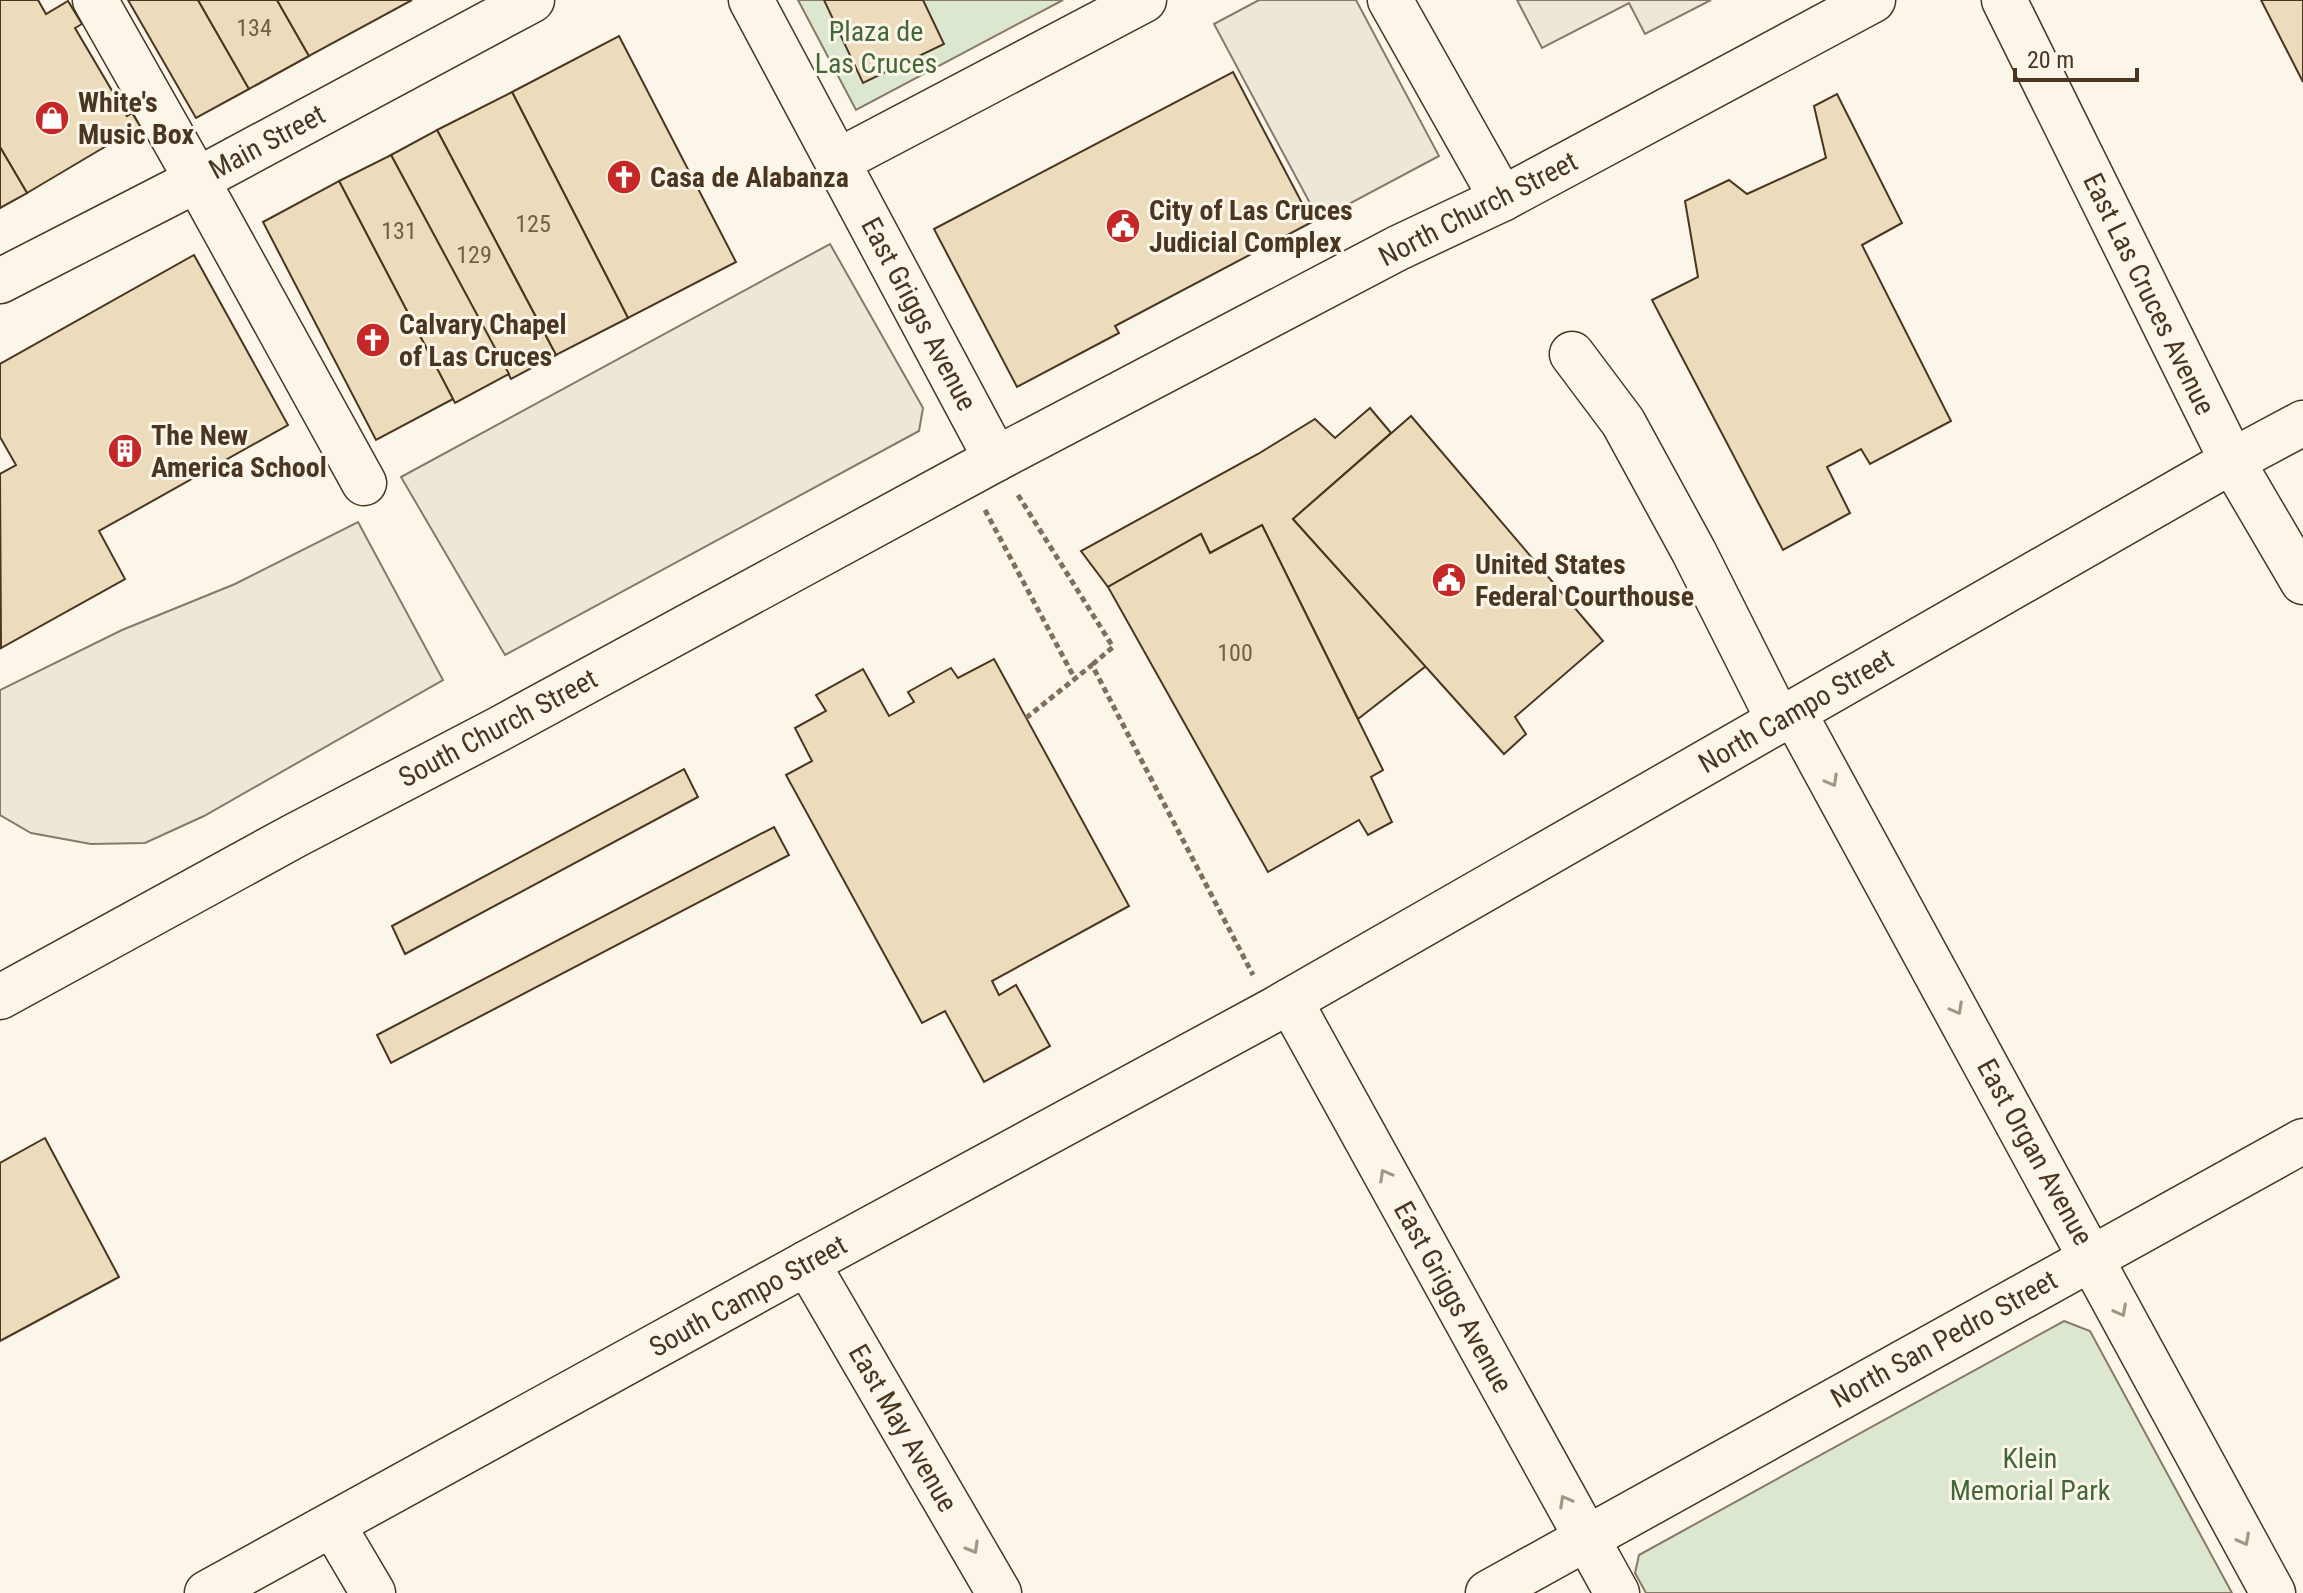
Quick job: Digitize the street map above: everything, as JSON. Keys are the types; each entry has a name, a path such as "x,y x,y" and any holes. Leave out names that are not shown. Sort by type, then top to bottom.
{"street":[{"path":"95,0 364,483"},
{"name":"Main Street","path":"0,281 197,180 532,0"},
{"name":"East Griggs Avenue","path":"751,0 838,161 981,468"},
{"path":"838,161 1144,0"},
{"path":"1390,0 1502,199"},
{"name":"North Church Street","path":"981,468 1398,248 1502,199 1873,0"},
{"name":"East Las Cruces Avenue","path":"2004,0 2232,461 2303,582"},
{"name":"East Organ Avenue","path":"1572,354 1623,422 2092,1257 2273,1593"},
{"name":"North Campo Street","path":"1281,1006 2303,423"},
{"name":"South Church Street","path":"0,994 981,468"},
{"name":"East Griggs Avenue","path":"1281,1006 1617,1593"},
{"name":"South Campo Street","path":"207,1593 1281,1006"},
{"name":"North San Pedro Street","path":"1488,1593 2303,1141"},
{"name":"East May Avenue","path":"807,1263 999,1593"},
{"path":"333,1525 373,1593"}],"path":[{"path":"981,468 1075,679"},
{"path":"1026,718 1113,647 1032,518"},
{"path":"1092,665 1281,1006"}],"green space":[{"name":"Plaza de Las Cruces","path":"798,0 1063,0 856,110"},
{"name":"Klein Memorial Park","path":"2064,1321 2090,1331 2232,1593 1646,1593 1635,1573 1639,1555"}],"shaded area":[{"path":"1259,0 1356,0 1439,156 1319,220 1214,24"},
{"path":"1517,0 1711,0 1645,34 1629,3 1542,48"},
{"path":"830,244 923,408 919,431 505,655 401,477"},
{"path":"358,522 443,680 204,816 145,843 91,844 31,833 0,815 0,690 122,630 235,584"}],"building":[{"path":"0,0 38,0 46,14 68,1 82,24 75,28 127,116 132,113 140,126 27,193 0,147"},
{"path":"128,0 198,0 249,89 196,118"},
{"path":"198,0 277,0 309,56 249,89"},
{"path":"277,0 412,0 309,56"},
{"path":"824,0 923,0 944,44 863,83"},
{"path":"2261,0 2303,0 2303,82"},
{"name":"Casa de Alabanza","path":"619,36 736,262 628,318 512,92"},
{"name":"City of Las Cruces Judicial Complex","path":"1233,72 1312,222 1115,326 1119,333 1017,387 934,229"},
{"path":"512,92 628,318 556,355 437,130"},
{"path":"1837,94 1902,223 1862,245 1951,421 1870,464 1861,449 1827,467 1850,513 1783,550 1652,300 1698,277 1685,201 1729,180 1747,194 1826,158 1814,106"},
{"path":"437,130 556,355 511,379 391,155"},
{"path":"0,147 27,193 0,208"},
{"path":"391,155 509,374 455,403 339,181"},
{"name":"Calvary Chapel of Las Cruces","path":"339,181 453,399 376,440 263,222"},
{"name":"The New America School","path":"194,255 288,425 99,531 125,579 1,648 0,474 16,465 0,437 0,364"},
{"name":"United States Federal Courthouse","path":"1370,408 1391,433 1293,519 1426,666 1358,719 1262,525 1210,553 1201,534 1108,587 1081,551 1258,454 1315,419 1335,438"},
{"name":"United States Federal Courthouse","path":"1411,416 1603,641 1515,717 1526,734 1504,754 1293,519"},
{"path":"1262,525 1383,770 1371,777 1392,822 1368,835 1359,820 1268,872 1108,587 1201,534 1210,553"},
{"path":"994,659 1129,906 992,981 999,995 1016,985 1050,1046 984,1082 945,1011 922,1023 786,775 812,761 795,728 826,711 816,695 863,669 889,716 914,702 908,692 951,668 958,678"},
{"path":"684,769 698,797 405,954 392,926"},
{"path":"774,827 789,855 391,1063 377,1035"},
{"path":"45,1138 119,1277 0,1341 0,1163"}],"place":[{"name":"White's Music Box","path":"52,118"},
{"name":"Casa de Alabanza","path":"624,177"},
{"name":"City of Las Cruces Judicial Complex","path":"1123,226"},
{"name":"Calvary Chapel of Las Cruces","path":"373,340"},
{"name":"The New America School","path":"125,451"},
{"name":"United States Federal Courthouse","path":"1449,580"}]}
